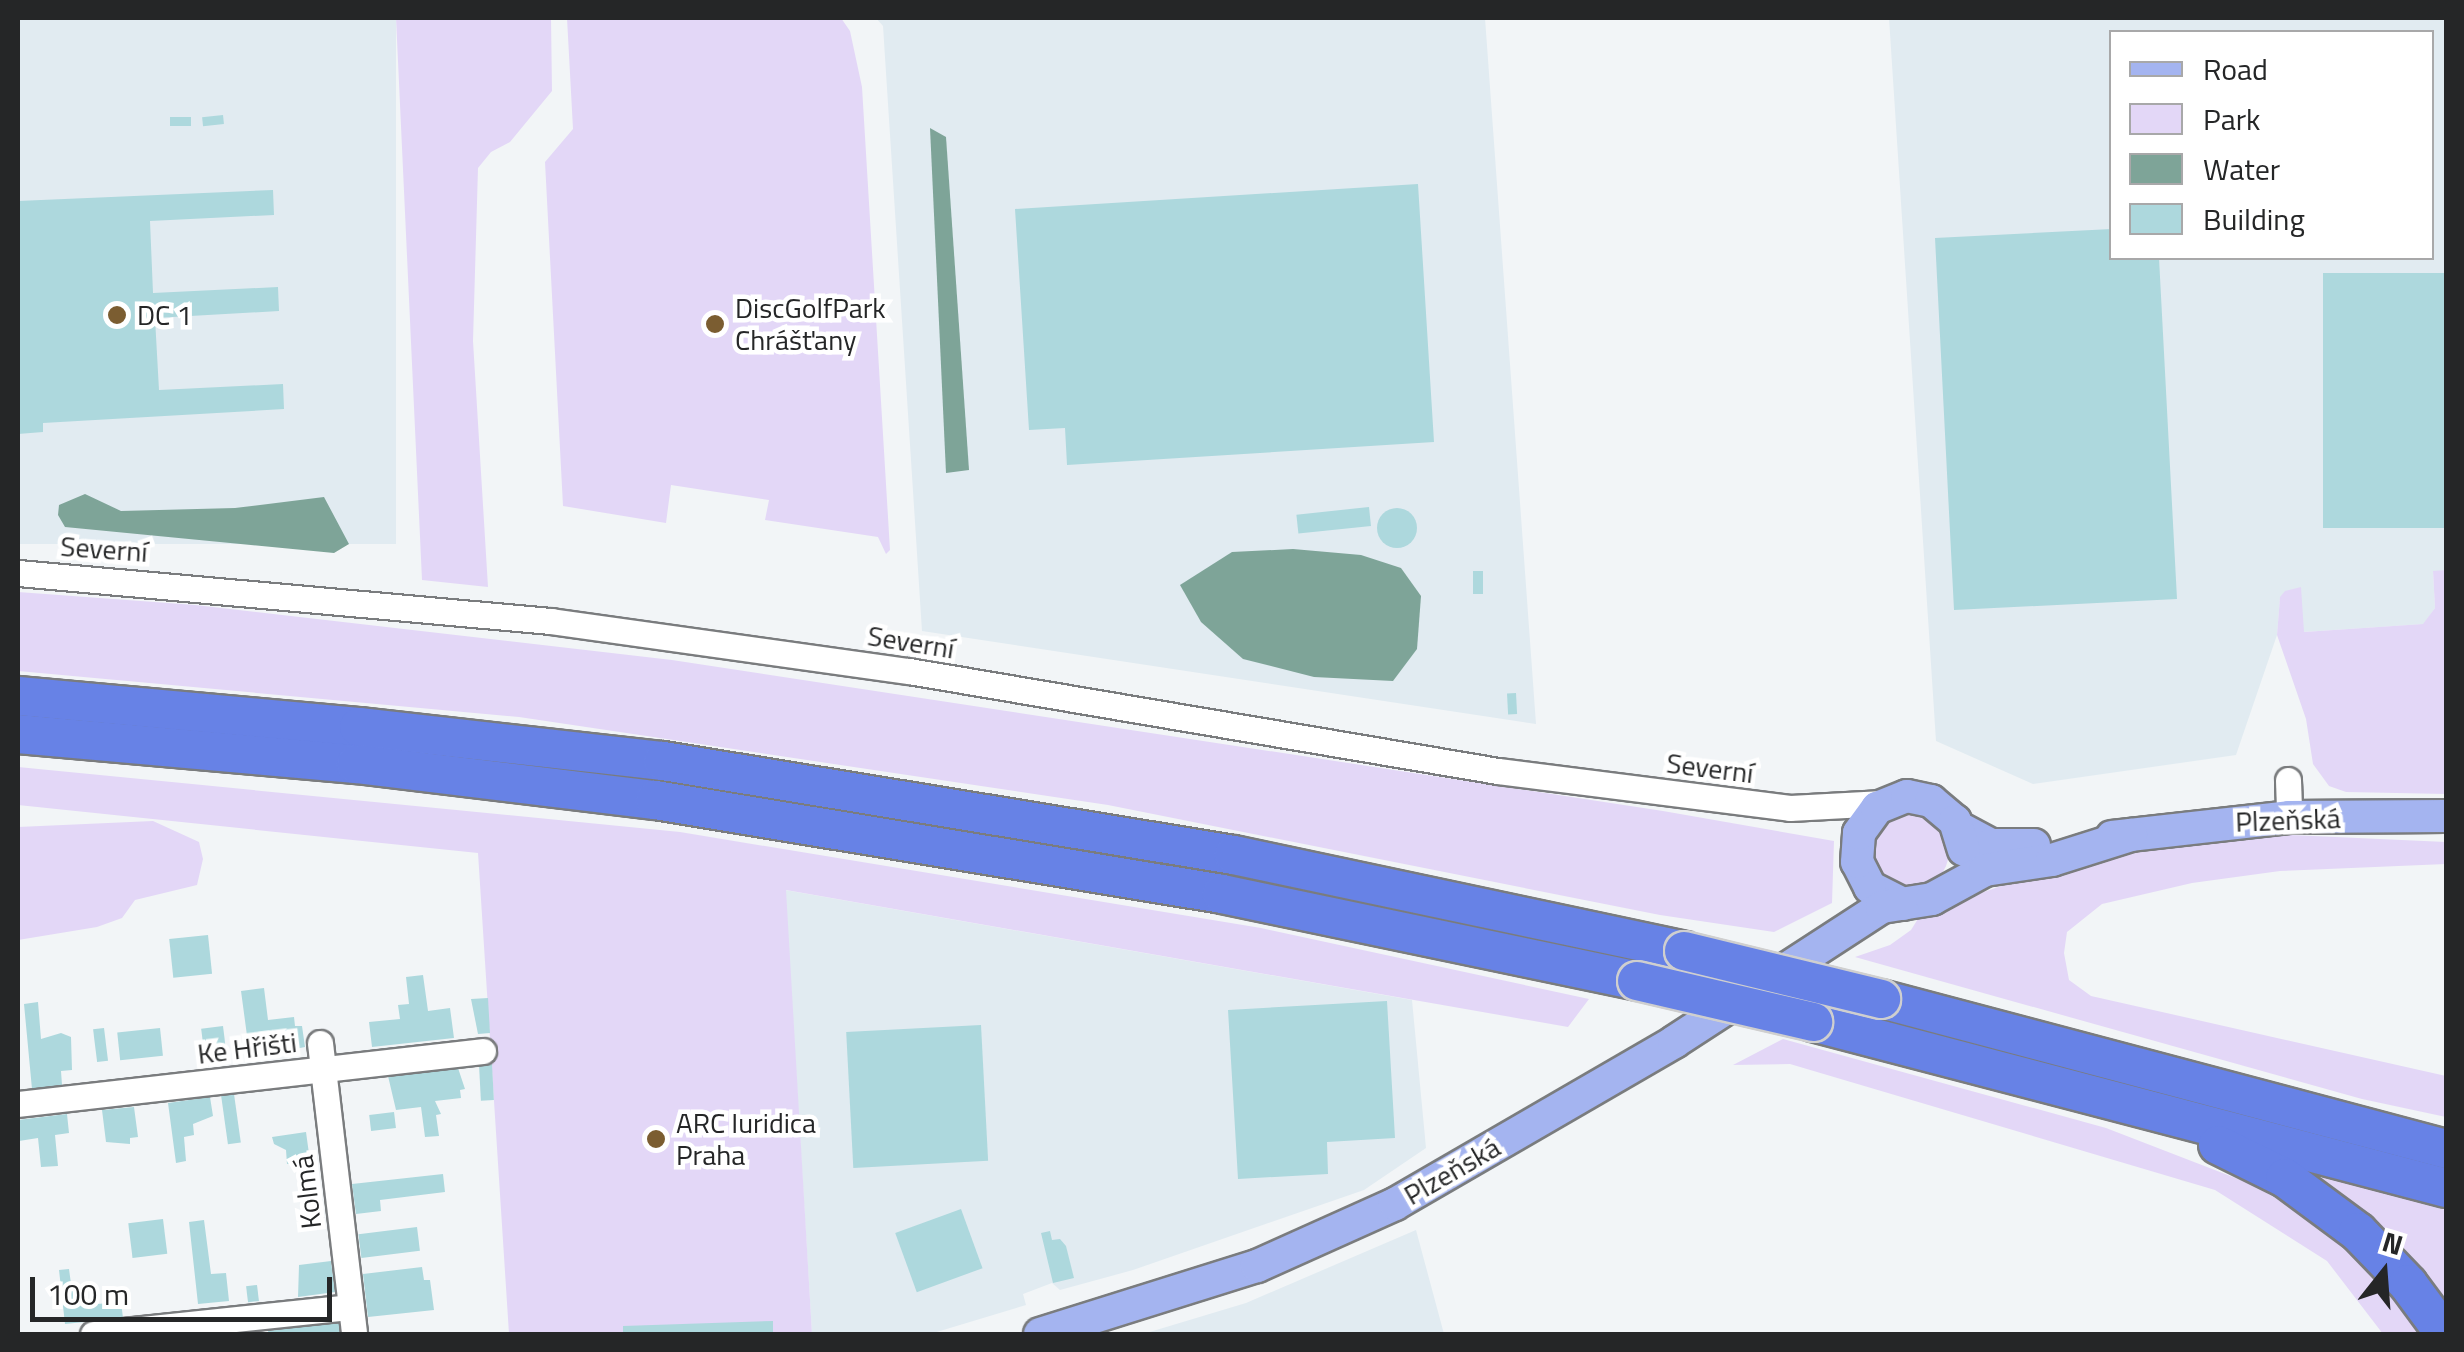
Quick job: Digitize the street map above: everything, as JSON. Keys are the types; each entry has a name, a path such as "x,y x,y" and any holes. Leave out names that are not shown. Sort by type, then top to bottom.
{"highway":[{"path":"18,696 359,727 662,761 1234,855 1684,951 1881,999 2446,1149"},
{"path":"18,734 356,764 655,800 1222,894 1812,1022 2446,1188"},
{"path":"2096,1094 2236,1152 2314,1198 2377,1250 2445,1334"},
{"path":"2310,1113 2446,1132"}],"main road":[{"name":"Plzeňská","path":"1832,941 1854,904 1861,826 1884,803 1907,796 1931,800 1974,840 2006,846 2289,817 2446,816"},
{"path":"1950,886 1963,860 1959,828"},
{"name":"Plzeňská","path":"1040,1334 1257,1266 1395,1204 1674,1042 1874,911 1932,900 1950,886 1985,870 2052,860 2131,835"},
{"path":"1858,865 1876,892 1903,904"}],"street":[{"name":"Severní","path":"18,573 348,600 713,642 1498,771 1790,808 1884,803"},
{"path":"2288,780 2289,817"},
{"name":"Severní","path":"1790,808 1835,827 1858,865"},
{"name":"Ke Hřišti","path":"18,1104 321,1056 484,1051"},
{"name":"Kolmá","path":"321,1056 354,1334"},
{"path":"93,1334 351,1307"}],"shaded area":[{"path":"18,18 396,18 396,544 18,544"},
{"path":"876,18 1485,18 1536,724 922,631 883,26"},
{"path":"1889,18 2446,18 2446,570 2433,572 2435,608 2424,624 2303,632 2280,598 2277,635 2236,755 2033,784 1936,741"},
{"path":"785,890 1412,1000 1426,1148 1364,1190 1133,1270 1060,1290 1052,1283 1023,1294 1026,1305 930,1334 812,1334"},
{"path":"1416,1230 1444,1334 1143,1334 1246,1303"}],"green space":[{"path":"396,18 551,18 552,91 510,142 491,152 478,168 473,341 488,587 422,580"},
{"name":"DiscGolfPark Chrášťany","path":"567,18 841,18 850,31 862,87 890,550 886,554 878,537 765,520 769,500 671,485 666,523 563,506 545,162 573,129"},
{"path":"2446,570 2446,794 2346,792 2329,786 2313,764 2306,719 2277,635 2280,597 2285,591 2301,587 2304,632 2423,624 2435,608 2433,571"},
{"path":"18,592 195,605 672,660 1663,811 1834,841 1832,903 1774,932 1660,915 1108,805 519,717 18,671"},
{"path":"18,767 680,832 1261,928 1589,999 1568,1027 786,890 812,1334 509,1334 478,853 18,805"},
{"path":"1910,812 1938,823 1949,851 1938,879 1910,890 1882,879 1871,851 1882,823"},
{"path":"153,821 199,842 203,859 197,885 135,900 122,918 97,927 18,940 18,827"},
{"path":"2291,835 2446,842 2446,864 2280,871 2192,883 2102,904 2067,932 2064,953 2069,980 2091,996 2446,1076 2446,1117 2362,1099 1855,957 1890,945 1911,930 1921,914 2053,868 2189,841"},
{"path":"1783,1039 2106,1128 2251,1184 2311,1218 2372,1267 2425,1334 2383,1334 2327,1261 2215,1190 1790,1064 1733,1065"},
{"path":"2323,1177 2446,1210 2446,1308 2320,1182"}],"water":[{"path":"930,128 946,137 969,470 946,473"},
{"path":"85,494 121,511 235,508 324,497 349,544 334,553 65,527 58,515 59,505"},
{"path":"1293,549 1361,555 1401,568 1421,596 1417,649 1393,681 1314,677 1243,659 1201,622 1180,585 1232,552"}],"building":[{"path":"223,115 224,124 203,126 202,117"},
{"path":"170,117 191,117 191,126 170,126"},
{"path":"1418,184 1434,442 1067,465 1065,428 1029,430 1015,209"},
{"name":"DC 1","path":"273,190 274,215 150,221 153,293 278,287 279,311 155,318 159,390 283,384 284,409 43,423 43,432 18,434 18,201"},
{"path":"2109,229 2109,260 2159,260 2177,599 1954,610 1935,238"},
{"path":"2323,273 2446,273 2446,528 2323,528"},
{"path":"1369,507 1371,526 1298,534 1296,515"},
{"path":"1397,508 1411,514 1417,528 1411,542 1397,548 1383,542 1377,528 1383,514"},
{"path":"1473,571 1483,571 1483,594 1473,594"},
{"path":"1507,693 1516,693 1517,714 1508,714"},
{"path":"208,935 212,974 173,978 169,939"},
{"path":"423,975 428,1011 450,1008 454,1038 372,1047 369,1022 400,1019 398,1005 409,1004 406,977"},
{"path":"264,988 268,1020 294,1017 295,1026 302,1026 305,1047 250,1058 241,991"},
{"path":"488,998 490,1033 478,1034 471,999"},
{"path":"1387,1001 1395,1138 1327,1142 1328,1174 1238,1179 1228,1010"},
{"path":"38,1002 41,1039 61,1033 71,1037 72,1070 61,1071 62,1085 32,1089 24,1004"},
{"path":"981,1025 988,1161 853,1168 846,1032"},
{"path":"223,1026 227,1059 205,1061 201,1029"},
{"path":"104,1028 108,1061 97,1062 93,1029"},
{"path":"160,1028 163,1056 120,1060 117,1032"},
{"path":"492,1064 494,1100 481,1101 479,1065"},
{"path":"458,1068 465,1089 460,1090 461,1098 435,1101 441,1114 436,1115 439,1136 425,1137 421,1107 396,1110 388,1076"},
{"path":"234,1094 241,1143 228,1144 221,1096"},
{"path":"210,1097 213,1116 193,1124 194,1135 184,1137 186,1161 176,1163 168,1103"},
{"path":"134,1107 138,1137 130,1138 130,1144 106,1142 102,1110"},
{"path":"394,1112 396,1128 371,1131 369,1115"},
{"path":"67,1114 69,1133 55,1135 58,1166 41,1167 38,1138 19,1141 18,1120"},
{"path":"306,1132 310,1161 287,1164 286,1150 274,1144 272,1137"},
{"path":"443,1174 445,1192 380,1200 381,1211 356,1214 352,1184"},
{"path":"961,1209 983,1268 917,1292 895,1233"},
{"path":"163,1219 167,1254 133,1258 128,1223"},
{"path":"204,1220 211,1274 226,1273 229,1301 198,1304 189,1222"},
{"path":"417,1227 420,1251 361,1258 358,1234"},
{"path":"1050,1231 1052,1240 1060,1239 1066,1246 1074,1278 1053,1283 1041,1233"},
{"path":"331,1261 335,1292 298,1297 299,1265"},
{"path":"422,1267 424,1280 430,1280 434,1310 368,1317 363,1274"},
{"path":"69,1269 72,1291 85,1290 86,1300 96,1298 97,1304 121,1302 123,1318 65,1324 59,1270"},
{"path":"257,1285 259,1301 248,1302 246,1286"},
{"path":"773,1321 773,1334 623,1334 623,1326"},
{"path":"339,1322 340,1334 268,1331"}],"place":[{"name":"DC 1","path":"117,315"},
{"name":"DiscGolfPark Chrášťany","path":"715,324"},
{"name":"ARC Iuridica Praha","path":"656,1139"}]}
